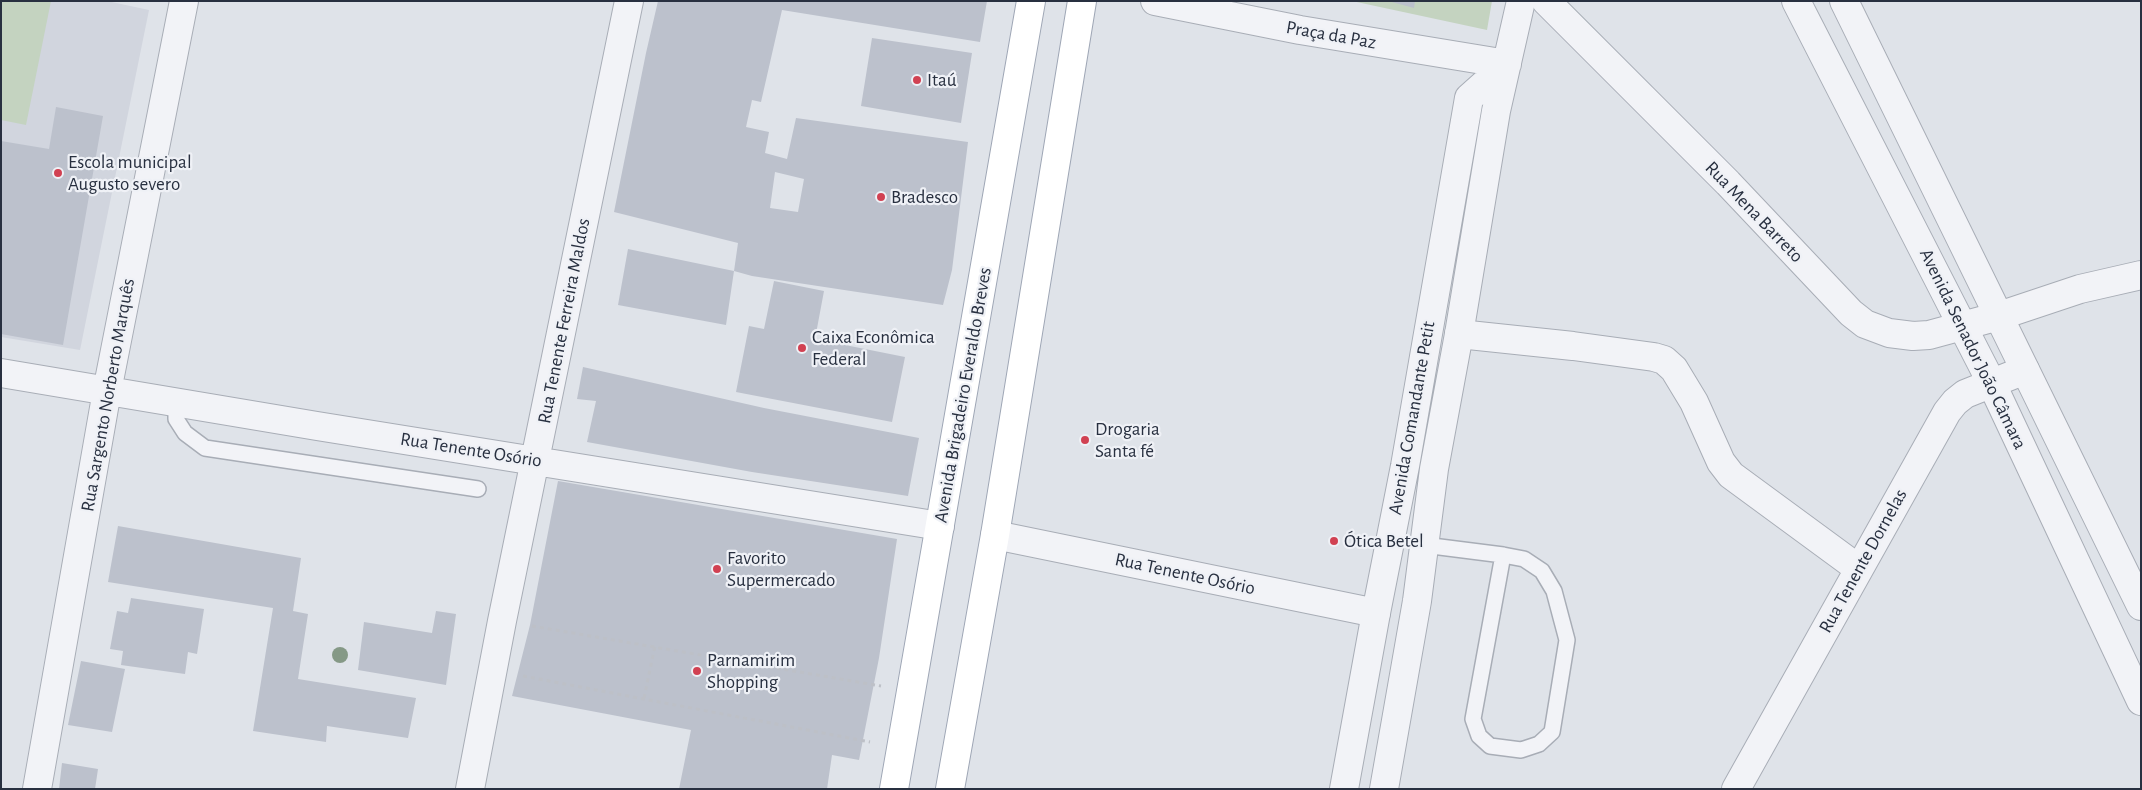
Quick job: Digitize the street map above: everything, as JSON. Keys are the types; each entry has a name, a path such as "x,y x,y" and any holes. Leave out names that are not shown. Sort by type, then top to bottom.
{"main road":[{"name":"Avenida Brigadeiro Everaldo Breves","path":"894,789 1031,1"},
{"path":"950,789 995,535 1082,1"}],"street":[{"name":"Rua Sargento Norberto Marquês","path":"38,789 108,391 184,1"},
{"name":"Rua Tenente Ferreira Maldos","path":"470,789 502,621 628,1"},
{"name":"Praça da Paz","path":"1155,1 1310,32 1507,64"},
{"name":"Avenida Comandante Petit","path":"1384,789 1417,601 1434,469 1460,334 1496,111 1521,1"},
{"name":"Rua Mena Barreto","path":"1546,1 1728,183 1851,312 1873,327 1901,334 1929,335 1999,316 2080,289 2141,275"},
{"name":"Avenida Senador João Câmara","path":"1796,1 1992,382 2141,701"},
{"name":"Avenida Senador João Câmara","path":"1844,1 2141,606"},
{"name":"Avenida Comandante Petit","path":"1344,789 1405,466 1469,98 1507,64"},
{"path":"1460,334 1654,356 1664,360 1674,369 1694,402 1721,462 1731,475 1859,569"},
{"name":"Rua Tenente Dornelas","path":"1736,789 1947,412 1954,402 1965,394 2025,370"},
{"name":"Rua Tenente Osório","path":"1,373 940,526"},
{"path":"1405,466 1434,469"},
{"name":"Rua Tenente Osório","path":"995,535 1376,614"}],"lane":[{"path":"176,402 176,419 185,433 205,448 478,489"},
{"path":"1424,545 1502,555 1524,559 1542,571 1554,591 1567,640 1552,732 1539,744 1521,750 1490,746 1479,736 1473,719 1502,555"}],"path":[{"path":"502,621 911,691"},
{"path":"644,698 655,646"},
{"path":"493,671 901,748"}],"shaded area":[{"name":"Escola municipal Augusto severo","path":"1,1 107,1 149,10 80,350 1,337"}],"green space":[{"path":"1,1 51,1 26,125 1,120"},
{"path":"1352,1 1492,1 1487,30"}],"building":[{"path":"658,1 987,1 980,42 782,10 761,102 752,100 746,127 769,132 765,153 787,159 796,118 968,142 952,270 943,305 752,276 734,271 738,243 614,212","holes":["775,172 804,179 798,212 770,208"]},
{"path":"1388,1 1415,1 1414,8"},
{"name":"Itaú","path":"872,38 972,53 961,123 861,106"},
{"path":"56,107 103,116 63,345 1,334 1,141 49,149"},
{"path":"628,249 734,271 726,325 618,305"},
{"name":"Caixa Econômica Federal","path":"774,281 824,291 815,339 905,357 892,422 736,392 749,326 764,329"},
{"path":"583,367 764,408 919,438 908,496 752,472 587,442 596,401 577,399"},
{"path":"558,481 897,539 879,658 859,760 832,755 827,789 679,789 691,730 512,696 530,625"},
{"path":"118,526 301,558 293,611 308,614 298,679 416,698 408,738 327,726 326,742 253,731 273,608 108,582"},
{"path":"131,598 204,609 197,654 188,652 185,674 121,665 123,651 110,649 117,611 128,613"},
{"path":"436,611 456,614 446,685 358,670 364,622 432,633"},
{"path":"81,661 125,669 112,732 68,725"},
{"path":"62,763 98,769 95,789 59,789"}],"place":[{"name":"Itaú","path":"917,80"},
{"name":"Escola municipal Augusto severo","path":"58,173"},
{"name":"Bradesco","path":"881,197"},
{"name":"Caixa Econômica Federal","path":"802,348"},
{"name":"Drogaria Santa fé","path":"1085,440"},
{"name":"Ótica Betel","path":"1334,541"},
{"name":"Favorito Supermercado","path":"717,569"},
{"name":"Parnamirim Shopping","path":"697,671"}]}
